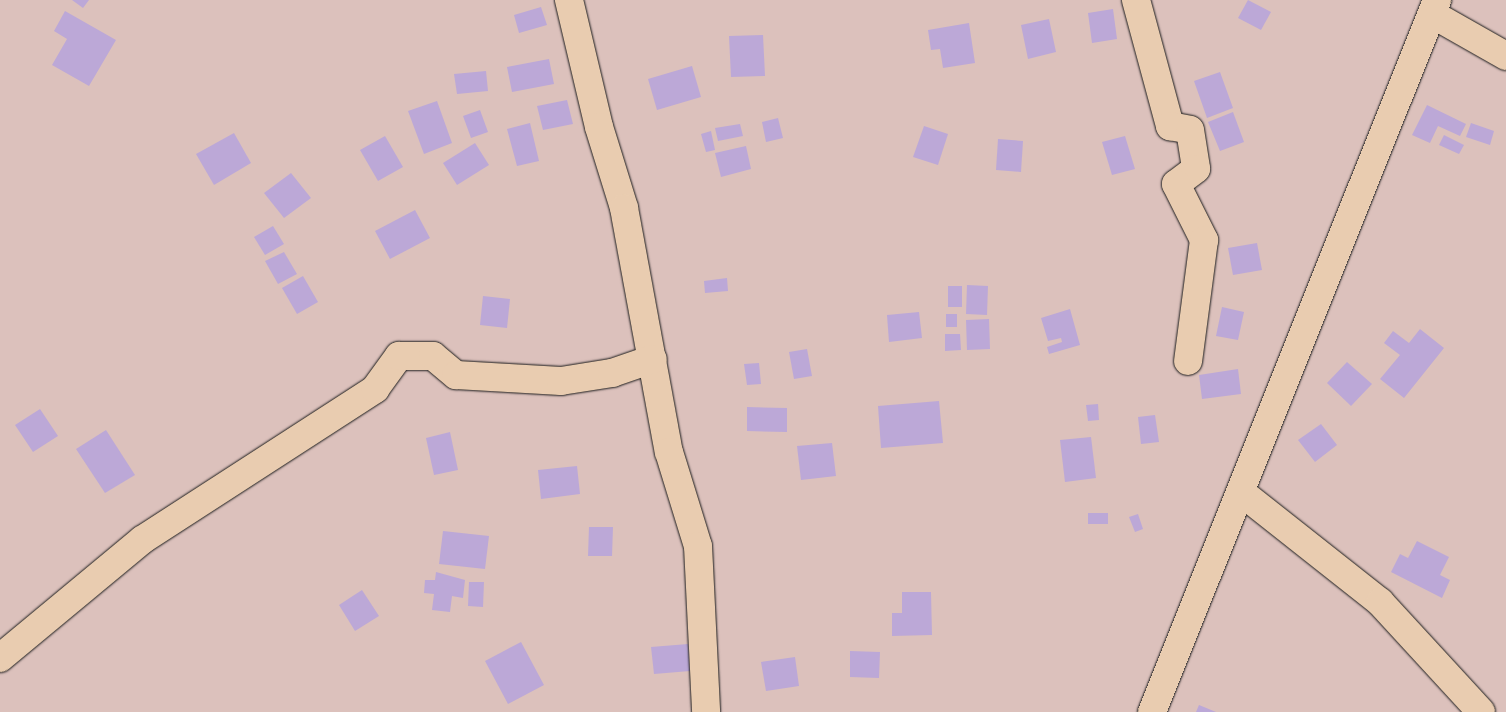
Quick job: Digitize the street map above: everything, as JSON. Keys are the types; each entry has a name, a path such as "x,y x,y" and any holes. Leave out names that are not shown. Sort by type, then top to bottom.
{"street":[{"path":"569,0 599,127 624,208 669,452 698,546 706,712"},
{"path":"1136,0 1170,126 1190,130 1196,169 1176,184 1204,240 1188,361"},
{"path":"1152,712 1242,493 1435,7 1506,56"},
{"path":"0,658 142,540 375,389 399,356 433,356 456,375 561,381 612,373 653,359"},
{"path":"1242,493 1380,602 1480,712"}],"building":[{"path":"72,0 89,0 83,8"},
{"path":"1248,0 1271,12 1261,30 1238,18"},
{"path":"541,7 547,25 519,33 514,15"},
{"path":"1113,9 1117,39 1092,43 1088,13"},
{"path":"65,11 116,40 89,86 52,65 67,39 54,31"},
{"path":"1049,19 1056,52 1028,59 1021,25"},
{"path":"969,23 975,63 943,68 940,49 931,50 928,30"},
{"path":"763,35 765,76 731,77 729,36"},
{"path":"549,59 554,84 512,92 507,67"},
{"path":"692,66 701,97 657,110 648,79"},
{"path":"486,71 488,91 457,94 454,74"},
{"path":"1220,72 1233,108 1207,118 1194,81"},
{"path":"567,100 573,124 543,130 537,106"},
{"path":"437,101 452,143 424,154 408,111"},
{"path":"1427,105 1466,124 1460,136 1438,126 1430,143 1412,135"},
{"path":"480,110 488,132 471,138 463,116"},
{"path":"1233,112 1244,142 1220,151 1208,122"},
{"path":"778,118 783,138 766,142 762,122"},
{"path":"530,123 539,161 517,166 507,129"},
{"path":"1471,123 1494,131 1490,145 1466,137"},
{"path":"740,124 743,136 718,141 715,128"},
{"path":"924,126 948,134 938,165 913,157"},
{"path":"711,131 715,150 706,152 701,134"},
{"path":"234,133 251,163 214,185 196,154"},
{"path":"1444,135 1464,145 1459,154 1439,145"},
{"path":"385,136 403,167 378,181 360,150"},
{"path":"1125,136 1135,169 1112,175 1102,142"},
{"path":"998,139 1023,141 1021,172 996,170"},
{"path":"475,143 489,165 457,185 443,163"},
{"path":"746,146 751,169 721,177 715,153"},
{"path":"291,173 311,198 284,218 264,193"},
{"path":"415,210 430,238 390,259 375,231"},
{"path":"273,226 284,244 265,255 254,237"},
{"path":"1257,243 1262,270 1233,275 1228,248"},
{"path":"284,252 297,274 278,284 265,261"},
{"path":"303,276 318,302 297,314 282,288"},
{"path":"727,278 728,291 705,293 704,281"},
{"path":"967,285 988,286 987,315 966,314"},
{"path":"948,286 962,286 962,307 948,307"},
{"path":"483,296 510,299 507,328 480,325"},
{"path":"1222,307 1244,312 1238,340 1216,336"},
{"path":"1070,309 1080,345 1049,354 1047,347 1062,342 1061,338 1048,341 1041,318"},
{"path":"919,312 922,338 889,342 887,315"},
{"path":"946,314 957,314 957,327 946,327"},
{"path":"989,319 990,349 967,350 966,320"},
{"path":"1420,329 1444,348 1404,398 1380,379 1400,355 1384,343 1393,331 1409,343"},
{"path":"945,334 960,334 961,350 945,351"},
{"path":"807,349 812,376 794,379 789,352"},
{"path":"1347,362 1372,384 1351,406 1327,383"},
{"path":"759,363 761,384 747,385 744,364"},
{"path":"1238,369 1241,394 1202,399 1199,375"},
{"path":"939,401 943,443 881,448 878,406"},
{"path":"1098,404 1099,420 1088,421 1086,405"},
{"path":"747,407 787,408 787,432 747,431"},
{"path":"40,409 58,436 33,452 15,425"},
{"path":"1155,415 1159,442 1141,444 1138,417"},
{"path":"1321,424 1337,445 1315,462 1298,440"},
{"path":"106,430 135,475 105,493 76,449"},
{"path":"450,432 458,470 434,475 426,438"},
{"path":"1091,437 1096,478 1065,482 1060,440"},
{"path":"832,443 836,476 801,480 797,446"},
{"path":"577,466 580,494 541,499 538,470"},
{"path":"1088,513 1108,513 1108,524 1088,524"},
{"path":"1138,514 1143,529 1135,532 1129,517"},
{"path":"589,527 613,527 612,556 588,556"},
{"path":"443,531 489,536 485,569 439,564"},
{"path":"1417,541 1449,557 1440,575 1450,580 1442,598 1391,572 1400,554 1408,558"},
{"path":"436,572 465,580 463,598 452,596 450,612 432,610 434,594 424,593 425,580 435,580"},
{"path":"469,582 484,582 483,607 468,606"},
{"path":"362,590 379,616 355,631 339,605"},
{"path":"902,592 931,592 932,635 892,636 892,613 902,613"},
{"path":"521,642 544,685 508,704 485,661"},
{"path":"688,644 690,671 654,674 651,647"},
{"path":"850,651 880,652 879,678 850,677"},
{"path":"795,657 799,686 766,691 761,662"},
{"path":"1199,705 1216,712 1196,712"}]}
